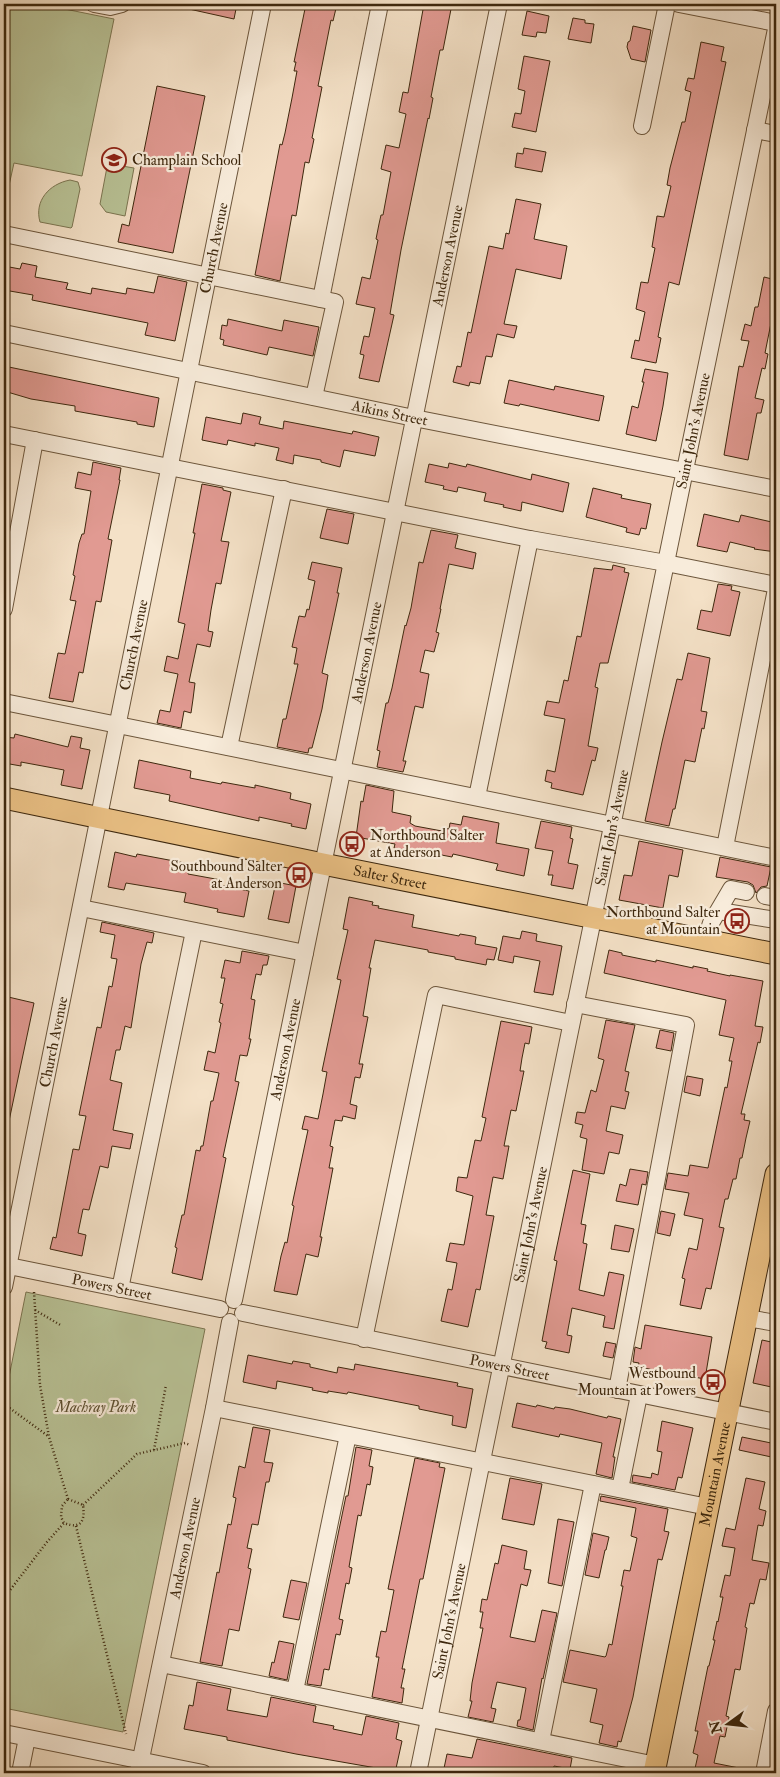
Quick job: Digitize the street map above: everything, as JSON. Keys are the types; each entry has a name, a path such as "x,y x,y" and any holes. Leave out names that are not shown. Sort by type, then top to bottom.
{"main road":[{"name":"Salter Street","path":"4,798 705,941 776,952"},
{"name":"Mountain Avenue","path":"655,1769 776,1174"}],"street":[{"path":"94,4 110,7 122,4"},
{"name":"Church Avenue","path":"4,1287 6,1266 81,908 263,4"},
{"path":"320,299 380,4"},
{"name":"Anderson Avenue","path":"139,1767 204,1448 214,1408 232,1311 499,4"},
{"path":"642,126 666,4"},
{"path":"679,4 776,23"},
{"name":"Saint John's Avenue","path":"418,1773 684,470 776,30"},
{"path":"755,130 776,134"},
{"path":"4,234 335,302 314,397"},
{"name":"Aikins Street","path":"4,333 414,418 776,489"},
{"path":"4,434 530,539 776,585"},
{"path":"4,609 35,440"},
{"path":"229,747 284,489"},
{"path":"477,797 530,539"},
{"path":"725,847 776,589"},
{"path":"4,702 776,858"},
{"path":"705,941 711,923 731,889 746,892"},
{"path":"81,908 305,954"},
{"path":"719,910 776,920"},
{"path":"120,1289 194,931"},
{"path":"364,1339 436,996 571,1023"},
{"path":"575,1004 686,1026 617,1390"},
{"name":"Powers Street","path":"6,1266 776,1422"},
{"path":"747,1318 776,1323"},
{"path":"620,1489 639,1395"},
{"path":"214,1408 708,1507"},
{"path":"295,1691 348,1435"},
{"path":"541,1741 594,1484"},
{"path":"160,1664 541,1741 655,1769"},
{"path":"764,1773 776,1711"},
{"path":"4,1733 139,1767 204,1773"},
{"path":"20,1773 27,1738"}],"path":[{"path":"34,1292 40,1385 50,1437 68,1499"},
{"path":"35,1310 62,1326"},
{"path":"154,1450 166,1385"},
{"path":"4,1404 50,1437"},
{"path":"83,1504 137,1454 185,1443 204,1448"},
{"path":"68,1499 83,1504"},
{"path":"68,1499 60,1511 64,1523 76,1526 81,1523 84,1518 83,1504"},
{"path":"4,1598 64,1523"},
{"path":"76,1526 126,1734"}],"green space":[{"path":"9,4 40,4 114,19 82,176 14,163 4,208 4,30"},
{"path":"110,164 134,168 125,216 106,212 100,204 107,167"},
{"path":"70,180 78,182 80,189 72,227 40,222 39,207 45,195 56,185"},
{"name":"Machray Park","path":"26,1292 205,1329 123,1732 4,1708 4,1402"}],"building":[{"path":"190,4 237,4 234,19 189,9"},
{"path":"306,4 337,4 333,21 331,20 318,86 322,87 312,138 314,139 309,163 305,162 296,216 292,215 280,281 255,275 280,144 282,145 292,98 297,71 294,71 296,62 294,62"},
{"path":"424,4 452,4 443,50 440,50 429,119 401,250 390,314 394,315 379,382 359,378 364,355 360,354 364,336 369,337 375,308 356,304 362,277 370,279 378,240 376,239 381,215 383,215 391,172 381,169 386,145 399,148 406,114 399,112 403,92 408,93"},
{"path":"527,11 549,16 546,33 537,32 536,37 522,35"},
{"path":"573,18 585,20 585,23 594,24 591,43 568,39"},
{"path":"633,26 651,30 645,62 631,59 627,47"},
{"path":"701,42 724,47 721,61 726,62 679,285 669,282 658,337 661,338 656,363 631,358 635,340 639,341 645,312 636,309 641,282 648,283 655,248 652,247 657,216 664,217 671,186 667,185 670,168 682,122 685,122 691,92 685,90 688,78 694,79"},
{"path":"524,56 550,61 536,132 512,127 515,113 521,114 525,91 518,89"},
{"path":"157,86 205,96 173,253 118,242 122,224 129,226"},
{"path":"524,148 546,152 542,172 515,167 517,153 523,154"},
{"path":"516,199 541,204 534,239 567,246 561,279 516,269 504,324 517,326 514,338 497,334 492,357 486,356 480,384 470,382 469,386 453,382 457,366 461,367 468,332 471,333 489,246 503,249 506,233 509,234"},
{"path":"22,263 37,266 35,277 68,283 66,289 91,294 92,288 126,294 127,288 154,293 158,276 187,282 175,341 145,335 148,323 32,300 33,295 4,290 4,266 20,269"},
{"path":"764,277 776,280 776,324 771,323 765,353 768,354 765,369 762,368 755,398 764,400 761,413 757,413 748,460 724,455 739,366 743,367 749,341 741,340 745,324 751,326 755,307 758,307"},
{"path":"228,319 282,331 284,320 319,327 313,356 269,347 267,355 223,345 224,340 220,339 222,325 227,326"},
{"path":"4,366 159,398 154,427 137,424 137,422 75,411 75,406 31,399 4,391"},
{"path":"645,369 668,373 656,441 626,434 632,406 638,408"},
{"path":"509,380 554,390 555,386 604,396 599,421 520,404 519,406 504,403"},
{"path":"243,413 261,417 259,424 283,429 284,421 352,434 353,431 379,437 375,456 344,450 340,467 321,462 321,460 294,455 293,464 276,460 279,448 255,443 255,446 228,440 227,445 202,440 206,417 241,424"},
{"path":"93,462 121,468 120,480 108,539 112,540 101,602 96,601 83,673 79,672 73,702 49,698 58,653 65,654 76,601 70,600 75,576 73,575 79,543 82,534 84,534 91,491 75,488 78,472 91,475"},
{"path":"449,463 466,467 467,464 531,480 532,474 569,483 563,512 522,502 521,511 484,501 486,493 458,487 457,492 443,489 444,486 425,482 429,464 448,468"},
{"path":"202,484 223,488 223,490 231,492 221,541 229,542 221,584 216,583 211,610 208,631 213,632 210,647 197,644 189,682 195,683 191,713 184,711 181,728 157,723 160,710 170,712 178,674 164,671 167,656 178,659 185,624 178,622"},
{"path":"593,488 622,495 621,498 651,504 646,529 641,528 639,535 626,532 627,528 586,517"},
{"path":"327,509 354,514 348,544 320,538"},
{"path":"704,514 739,522 741,515 776,523 776,552 754,549 730,542 727,552 697,546"},
{"path":"431,530 458,535 455,548 476,553 473,569 449,564 436,632 439,633 434,652 425,650 420,672 429,674 423,708 415,706 403,761 406,761 403,772 377,767 380,751 377,750 386,703 388,703 392,688 405,625 411,608 419,562 423,563"},
{"path":"312,562 342,568 337,593 339,593 322,673 328,675 322,709 312,748 309,748 308,753 277,747 283,719 286,719 298,664 294,664 297,648 292,647 299,616 305,617 307,609 309,610 315,581 308,579"},
{"path":"613,565 625,568 624,572 629,573 608,663 600,663 595,687 598,688 588,746 598,748 595,761 592,760 583,795 551,788 552,783 545,781 547,770 555,772 565,719 544,715 547,701 559,703 564,680 568,681 577,636 581,637 594,568 612,570"},
{"path":"718,584 732,586 731,590 740,592 730,636 697,629 701,610 712,612"},
{"path":"688,653 710,658 701,711 707,712 695,762 685,760 675,809 673,809 669,826 645,821 677,679 682,680"},
{"path":"15,734 68,747 71,736 82,738 80,748 90,750 82,789 61,785 64,770 21,762 21,766 4,763 4,737 14,738"},
{"path":"139,760 191,771 190,778 255,788 255,785 291,793 290,799 311,804 306,829 259,817 259,821 169,801 170,795 134,788"},
{"path":"366,785 394,791 392,812 411,816 410,823 415,826 442,831 442,828 449,829 450,823 461,825 463,816 499,823 496,843 529,849 524,876 496,870 498,864 453,854 452,857 394,848 395,844 356,837 361,801 363,802"},
{"path":"541,821 572,827 570,838 573,839 568,863 578,865 573,889 551,885 553,875 548,875 553,851 535,848"},
{"path":"639,841 683,850 678,877 669,875 663,908 619,900 624,875 632,876"},
{"path":"115,852 136,857 137,854 190,864 188,874 221,880 220,885 249,891 244,917 217,912 218,909 184,902 186,893 126,883 124,890 108,887"},
{"path":"720,857 771,867 767,886 761,887 756,893 753,885 748,882 716,877"},
{"path":"276,882 296,886 289,923 268,919"},
{"path":"349,897 373,902 372,905 379,906 378,908 414,915 412,927 459,936 460,934 472,936 476,937 475,944 497,948 494,960 487,959 486,965 455,959 455,957 428,952 428,950 375,940 369,968 371,968 363,1016 368,1017 359,1064 363,1064 360,1078 355,1077 350,1104 357,1106 355,1119 343,1116 342,1121 335,1120 330,1146 333,1147 329,1168 333,1168 318,1257 306,1254 297,1295 274,1291 281,1256 285,1242 287,1243 294,1206 292,1205 308,1130 302,1129 305,1116 318,1119 323,1094 327,1072 322,1071 341,980 337,979 348,930 343,929"},
{"path":"102,922 154,933 152,943 147,942 141,964 131,1028 125,1026 120,1050 116,1050 110,1080 122,1083 113,1130 133,1134 130,1149 112,1146 108,1168 100,1166 89,1210 83,1209 78,1233 86,1235 82,1256 50,1249 53,1237 56,1238 73,1149 79,1150 86,1116 79,1115 97,1027 101,1028 109,986 112,987 117,959 111,958 115,935 100,932"},
{"path":"522,931 537,934 536,941 562,946 553,995 534,992 540,961 514,956 513,963 498,960 503,936 520,939"},
{"path":"609,950 622,953 622,955 656,962 656,960 693,968 693,966 730,976 763,981 755,1026 763,1027 741,1114 745,1114 744,1120 750,1121 736,1179 733,1179 728,1199 725,1199 719,1227 724,1228 711,1289 706,1288 701,1309 680,1305 685,1279 682,1278 689,1248 697,1250 703,1219 684,1215 689,1193 665,1189 668,1173 688,1176 690,1165 708,1168 732,1061 729,1061 734,1038 719,1035 726,1000 604,973"},
{"path":"242,951 269,956 267,965 263,965 261,975 256,974 251,999 255,1000 249,1039 251,1039 247,1056 240,1055 235,1081 239,1082 223,1157 226,1158 202,1280 172,1273 177,1248 175,1247 182,1215 184,1215 196,1150 200,1151 201,1146 203,1146 211,1101 213,1101 219,1073 204,1070 208,1051 215,1053 221,1023 219,1022 223,1004 220,1003 225,978 221,978 225,960 240,963"},
{"path":"4,996 34,1003 9,1121 4,1121"},
{"path":"606,1020 635,1025 625,1071 629,1072 625,1091 629,1092 625,1109 611,1106 606,1131 623,1135 619,1154 609,1152 604,1174 582,1170 587,1139 580,1137 583,1125 575,1123 577,1112 585,1113 591,1090 596,1092 604,1060 598,1058"},
{"path":"501,1021 532,1027 529,1044 525,1043 522,1058 520,1071 524,1071 516,1111 511,1110 504,1146 509,1146 503,1179 493,1177 486,1215 494,1216 480,1290 476,1289 468,1327 441,1321 448,1289 452,1290 457,1263 446,1261 450,1243 464,1245 473,1196 456,1191 458,1177 467,1178 475,1140 481,1141 486,1118 482,1117"},
{"path":"660,1030 674,1033 671,1051 656,1048"},
{"path":"687,1076 703,1079 700,1096 684,1092"},
{"path":"630,1169 648,1172 646,1185 642,1184 638,1205 616,1201 620,1184 626,1186"},
{"path":"573,1170 590,1174 581,1224 586,1225 583,1243 587,1244 579,1290 604,1296 609,1272 624,1275 614,1329 603,1327 605,1316 572,1308 567,1335 572,1336 569,1353 545,1348 547,1342 542,1341 557,1261 554,1260"},
{"path":"661,1211 675,1214 670,1236 657,1233"},
{"path":"615,1225 634,1229 629,1252 611,1249"},
{"path":"645,1325 712,1337 705,1379 638,1367 639,1363 633,1362 635,1347 641,1349"},
{"path":"762,1340 776,1343 776,1388 753,1383"},
{"path":"606,1342 616,1344 613,1358 603,1356"},
{"path":"248,1355 292,1364 293,1361 310,1364 310,1367 337,1373 338,1367 354,1370 355,1364 458,1383 457,1386 473,1389 466,1428 452,1425 453,1416 419,1409 419,1406 348,1392 347,1394 328,1391 328,1393 277,1381 276,1389 243,1382"},
{"path":"517,1403 536,1407 537,1405 554,1409 555,1407 570,1409 607,1418 608,1416 621,1419 613,1457 615,1457 612,1478 596,1474 602,1443 560,1434 559,1437 512,1427"},
{"path":"662,1421 693,1428 682,1478 678,1477 675,1490 632,1482 633,1475 651,1478 652,1473 658,1475 662,1452 657,1451"},
{"path":"253,1427 270,1430 264,1462 273,1463 269,1482 266,1482 258,1525 252,1524 247,1548 252,1549 248,1568 251,1569 239,1631 229,1629 222,1666 200,1662 217,1572 219,1573 228,1524 231,1525 236,1498 233,1497 239,1466 245,1468"},
{"path":"742,1437 776,1444 776,1458 739,1450"},
{"path":"356,1447 372,1450 369,1466 373,1467 370,1485 367,1484 361,1516 358,1515 349,1567 352,1568 349,1584 346,1583 339,1619 343,1620 340,1635 336,1634 329,1670 324,1669 321,1686 307,1684 346,1496 348,1496"},
{"path":"415,1458 440,1463 439,1467 445,1468 423,1579 420,1579 402,1669 405,1669 401,1688 404,1688 402,1703 372,1697 379,1657 376,1657 381,1631 386,1632 394,1590 388,1589"},
{"path":"510,1478 542,1484 534,1525 502,1519"},
{"path":"746,1478 765,1482 759,1509 766,1511 763,1526 758,1525 752,1560 769,1563 766,1580 760,1579 754,1604 750,1603 740,1670 735,1669 726,1716 729,1717 725,1737 720,1736 714,1763 739,1768 738,1773 694,1773 698,1755 693,1753 698,1731 695,1731 723,1597 720,1597 725,1575 730,1576 735,1548 722,1546 726,1528 735,1530"},
{"path":"601,1496 668,1509 664,1531 669,1532 662,1560 658,1559 633,1697 621,1742 618,1741 617,1747 599,1743 603,1725 590,1722 597,1689 563,1682 570,1650 605,1657 609,1644 612,1645 623,1586 621,1586 624,1570 630,1571 637,1538 631,1536 636,1508 600,1501"},
{"path":"558,1519 574,1522 562,1586 548,1583"},
{"path":"593,1533 609,1537 599,1578 585,1575"},
{"path":"502,1545 527,1551 524,1569 531,1570 527,1586 521,1584 510,1637 535,1642 542,1610 557,1613 542,1678 533,1730 517,1726 518,1720 520,1720 526,1688 497,1682 491,1708 496,1709 493,1722 468,1717 472,1701 470,1701 472,1683 483,1628 480,1628 483,1612 480,1612 482,1599 487,1600 495,1563 498,1564"},
{"path":"291,1580 307,1583 299,1620 283,1617"},
{"path":"279,1641 294,1644 287,1680 269,1676"},
{"path":"197,1682 231,1689 227,1710 267,1717 271,1697 316,1706 313,1722 334,1726 333,1729 362,1735 366,1716 399,1723 396,1739 402,1741 395,1773 381,1773 382,1769 296,1754 227,1740 227,1737 184,1729 189,1705 193,1706"},
{"path":"477,1739 572,1758 570,1769 554,1766 552,1773 443,1773 447,1754 472,1758"}],"place":[{"name":"Champlain School","path":"114,160"},
{"name":"Northbound Salter at Anderson","path":"352,844"},
{"name":"Southbound Salter at Anderson","path":"299,875"},
{"name":"Northbound Salter at Mountain","path":"737,921"},
{"name":"Westbound Mountain at Powers","path":"713,1382"}]}
